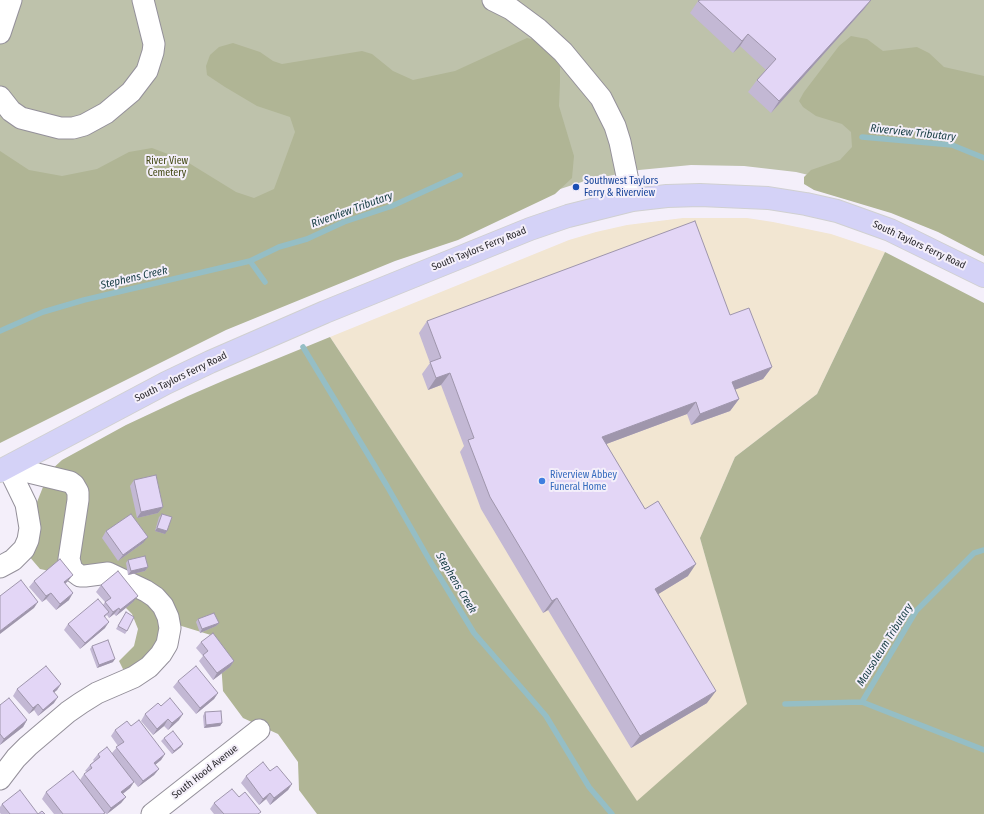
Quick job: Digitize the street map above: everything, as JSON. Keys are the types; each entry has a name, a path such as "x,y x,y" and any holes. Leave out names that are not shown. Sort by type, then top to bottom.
{"main road":[{"name":"South Taylors Ferry Road","path":"4,469 166,383 210,362 364,295 530,229 568,216 632,200 667,196 700,195 768,198 806,204 837,211 890,230 984,276"}],"street":[{"path":"0,32 10,0"},
{"path":"0,97 11,111 21,118 60,128 73,128 84,125 106,113 131,92 147,71 154,44 143,0"},
{"path":"493,0 511,9 538,29 563,52 601,98 615,126 620,142 632,200"},
{"path":"0,567 13,560 24,549 28,540 30,528 26,504 4,469"},
{"path":"0,779 16,758 28,746 68,712 97,693 143,672 155,661 167,644 170,628 168,616 163,606 156,598 141,588 108,573 80,576 72,570 69,559 78,500 76,488 70,482 4,469"},
{"name":"South Hood Avenue","path":"152,814 259,730"}],"shaded area":[{"path":"683,218 747,218 773,222 831,234 885,252 817,394 735,457 700,538 748,704 637,802 330,337 569,240 627,225"}],"green space":[{"name":"River View Cemetery","path":"0,0 984,0 984,244 846,184 796,172 744,166 691,165 639,170 588,180 523,201 244,314 0,438"},
{"path":"851,36 867,39 883,51 917,47 929,53 944,67 984,76 984,256 938,232 891,213 814,190 804,184 804,177 811,170 840,160 852,147 851,132 842,124 816,116 803,107 799,101 804,92 839,46"},
{"path":"527,38 537,40 560,66 559,106 574,156 572,178 555,194 458,240 395,261 226,330 0,443 0,151 29,170 62,176 97,169 129,152 152,148 184,160 236,192 254,198 274,189 295,132 290,117 257,106 207,75 206,66 210,55 219,47 233,43 260,52 273,61 282,64 362,51 372,54 393,71 413,80 455,71"},
{"path":"885,252 984,303 984,814 317,814 299,790 298,762 278,734 243,718 223,691 220,648 214,636 162,620 156,644 146,659 134,668 123,669 119,661 134,646 138,629 132,614 99,581 40,569 28,555 33,512 49,472 62,460 126,425 188,396 330,337 637,801 747,704 700,538 735,457 817,394"}],"building":[{"path":"871,0 779,101 757,80 776,59 748,34 742,41 698,1"},
{"name":"Riverview Abbey Funeral Home","path":"695,221 730,315 749,308 772,367 732,382 739,399 700,414 696,402 602,437 645,509 658,501 696,564 655,589 716,691 640,736 557,598 552,601 490,497 468,440 474,438 450,373 436,378 430,362 441,358 427,321"},
{"path":"156,475 163,507 141,512 134,480"},
{"path":"131,514 148,537 123,555 106,531"},
{"path":"162,514 172,517 167,531 157,528"},
{"path":"145,556 148,567 131,571 128,560"},
{"path":"60,559 73,575 64,582 73,593 60,604 51,593 46,596 34,581"},
{"path":"118,571 138,596 120,610 119,608 113,612 105,602 111,598 101,585"},
{"path":"21,580 38,602 0,631 0,596"},
{"path":"98,599 109,612 104,616 109,622 85,643 68,624"},
{"path":"126,612 134,617 127,631 118,626"},
{"path":"214,613 219,623 202,629 198,619"},
{"path":"213,633 234,661 217,673 203,655 208,651 201,642"},
{"path":"108,640 115,659 99,665 92,646"},
{"path":"46,666 61,684 53,691 58,697 43,710 38,704 33,708 17,689"},
{"path":"196,666 218,693 200,708 178,681"},
{"path":"9,698 27,720 4,739 0,734 0,705"},
{"path":"170,698 183,714 172,723 168,719 157,729 145,714 158,703 161,706"},
{"path":"221,711 222,723 206,725 205,712"},
{"path":"139,720 165,754 154,763 159,769 143,781 116,747 124,742 115,730 127,721 131,726"},
{"path":"173,731 183,744 174,751 164,738"},
{"path":"107,747 134,782 121,792 126,797 111,808 84,774 92,768 90,765 100,757 98,754"},
{"path":"263,762 270,771 277,766 292,784 274,798 270,793 263,799 246,776"},
{"path":"73,771 105,813 63,814 46,792"},
{"path":"232,789 239,797 245,792 261,812 258,814 224,814 214,803"},
{"path":"20,790 38,814 10,814 2,804"},
{"path":"42,811 45,814 38,814"}],"waterway":[{"name":"Riverview Tributary","path":"862,137 952,145 984,158"},
{"name":"Riverview Tributary","path":"250,261 279,247 307,239 344,222 392,206 460,175"},
{"name":"Stephens Creek","path":"0,331 43,312 84,300 250,261 265,282"},
{"name":"Stephens Creek","path":"303,347 474,633 546,716 589,787 612,814"},
{"name":"Mausoleum Tributary","path":"785,704 862,702 916,611 974,553 984,550"},
{"path":"862,702 984,750"}],"place":[{"name":"Southwest Taylors Ferry & Riverview","path":"576,187"},
{"name":"Riverview Abbey Funeral Home","path":"542,481"}]}
